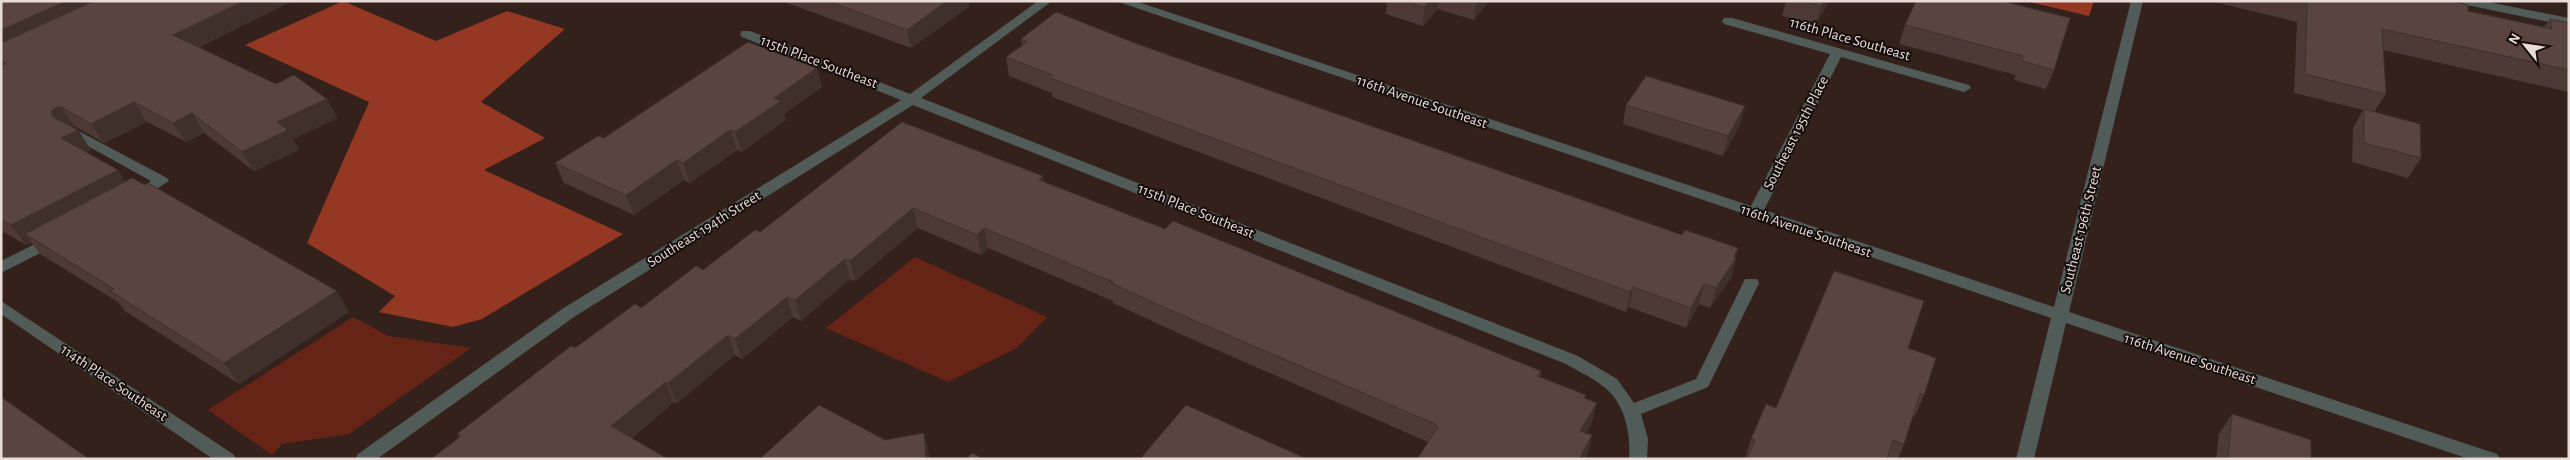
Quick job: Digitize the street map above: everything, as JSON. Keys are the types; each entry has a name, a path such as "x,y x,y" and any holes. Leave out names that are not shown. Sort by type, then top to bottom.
{"street":[{"name":"Southeast 194th Street","path":"364,459 568,313 912,99 1046,1"},
{"name":"116th Avenue Southeast","path":"1122,1 2492,459"},
{"name":"Southeast 196th Street","path":"2024,459 2138,1"},
{"path":"2466,1 2546,19 2569,22"},
{"name":"116th Place Southeast","path":"1728,21 1964,88"},
{"name":"115th Place Southeast","path":"746,34 1572,360 1611,383 1631,411"},
{"name":"Southeast 195th Place","path":"1755,213 1837,52"},
{"path":"73,132 162,181 128,200"},
{"path":"1,268 69,232"},
{"path":"1638,459 1640,439 1631,411 1702,382 1751,283"},
{"name":"114th Place Southeast","path":"1,306 227,459"}],"shaded area":[{"path":"343,1 436,41 507,11 565,29 481,102 545,138 484,170 623,234 482,319 453,327 379,312 395,296 307,243 369,102 245,45"},
{"path":"2026,1 2094,1 2089,16"},
{"path":"915,257 1047,317 1017,348 948,382 826,328"},
{"path":"353,317 389,336 471,348 349,434 282,444 272,455 208,410"}],"building":[{"path":"1,1 67,1 1,30"},
{"path":"94,1 244,1 173,35 276,84 294,75 327,99 277,122 288,130 242,152 192,113 173,123 134,102 91,124 61,107 54,108 51,112 53,117 78,130 61,138 118,170 11,225 1,219 1,66 6,63 1,61 1,43"},
{"path":"828,1 947,1 907,30"},
{"path":"1405,1 1430,1 1424,7"},
{"path":"1802,1 1824,1 1821,6"},
{"path":"1916,1 2002,1 2070,18 2054,70 2022,61 2023,56 1905,25"},
{"path":"2300,1 2452,1 2468,5 2468,11 2552,29 2550,19 2569,23 2569,70 2382,29 2386,94 2305,74 2307,3"},
{"path":"1056,12 1140,45 1682,235 1685,230 1738,248 1734,257 1736,258 1716,288 1704,284 1691,308 1633,287 1630,292 1050,78 1053,75 1006,57 1027,42 1021,39"},
{"path":"748,42 817,68 774,98 781,101 735,132 730,130 683,163 677,160 626,195 555,163 598,136 604,138"},
{"path":"1646,76 1745,106 1728,136 1626,105"},
{"path":"2364,109 2420,124 2421,158 2364,143"},
{"path":"902,122 1043,176 1039,180 1165,229 1173,221 1541,371 1537,376 1586,395 1584,398 1597,403 1580,431 1592,435 1579,459 1417,459 1438,427 1435,424 1177,313 1111,283 1113,282 984,228 977,235 913,208 850,261 845,259 795,300 787,297 735,339 728,335 611,426 668,459 431,459 461,436 457,434 571,346 575,348 635,304 641,308 696,266 703,270 755,230 760,232"},
{"path":"132,178 145,185 148,183 337,291 224,363 110,291 114,289 25,234"},
{"path":"1834,271 1924,301 1908,348 1936,358 1924,395 1920,394 1904,444 1893,440 1887,459 1747,459 1755,440 1751,439 1766,404 1776,408"},
{"path":"1,397 89,459 1,459"},
{"path":"819,405 885,440 924,433 926,459 766,459 762,457"},
{"path":"1186,405 1307,459 1140,459"},
{"path":"2232,414 2311,440 2311,459 2228,459"},
{"path":"972,453 984,459 966,459"}]}
